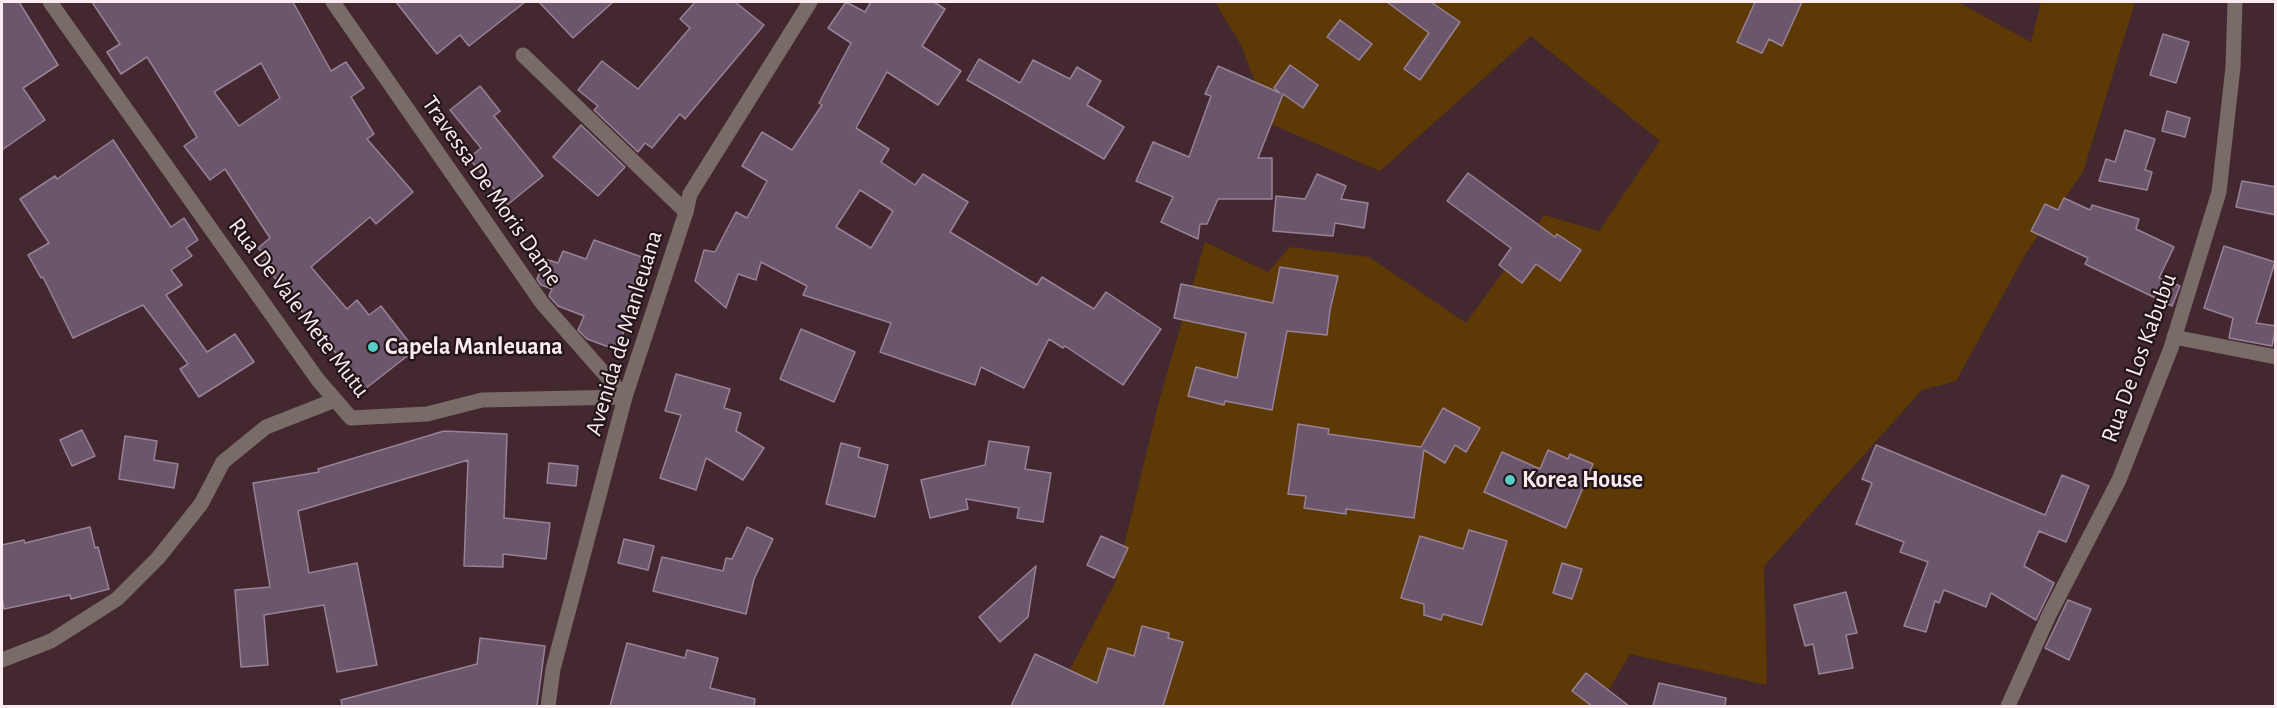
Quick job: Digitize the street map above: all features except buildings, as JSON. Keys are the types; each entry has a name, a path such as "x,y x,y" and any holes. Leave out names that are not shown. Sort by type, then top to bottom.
{"street":[{"name":"Rua De Vale Mete Mutu","path":"50,2 311,370 351,418 427,414 482,400 625,397"},
{"name":"Travessa De Moris Dame","path":"333,2 542,303 625,397"},
{"name":"Avenida de Manleuana","path":"548,706 553,669 625,397 690,194 810,2"},
{"name":"Rua De Los Kabubu","path":"2008,706 2049,615 2119,480 2171,348 2219,192 2233,67 2235,2"},
{"path":"523,55 686,212"},
{"path":"2174,337 2276,357"},
{"path":"2,660 51,641 117,599 158,558 201,504 223,462 266,427 335,400"}],"shaded area":[{"path":"1215,2 1958,2 2031,42 2041,2 2135,2 2083,172 2026,253 1956,381 1922,390 1764,566 1767,685 1630,654 1599,706 1051,706 1115,583 1159,401 1205,242 1268,272 1290,247 1369,257 1466,323 1544,215 1599,231 1660,141 1531,36 1380,171 1271,124 1241,45"}],"place":[{"name":"Capela Manleuana","path":"373,347"},
{"name":"Korea House","path":"1510,480"}]}
